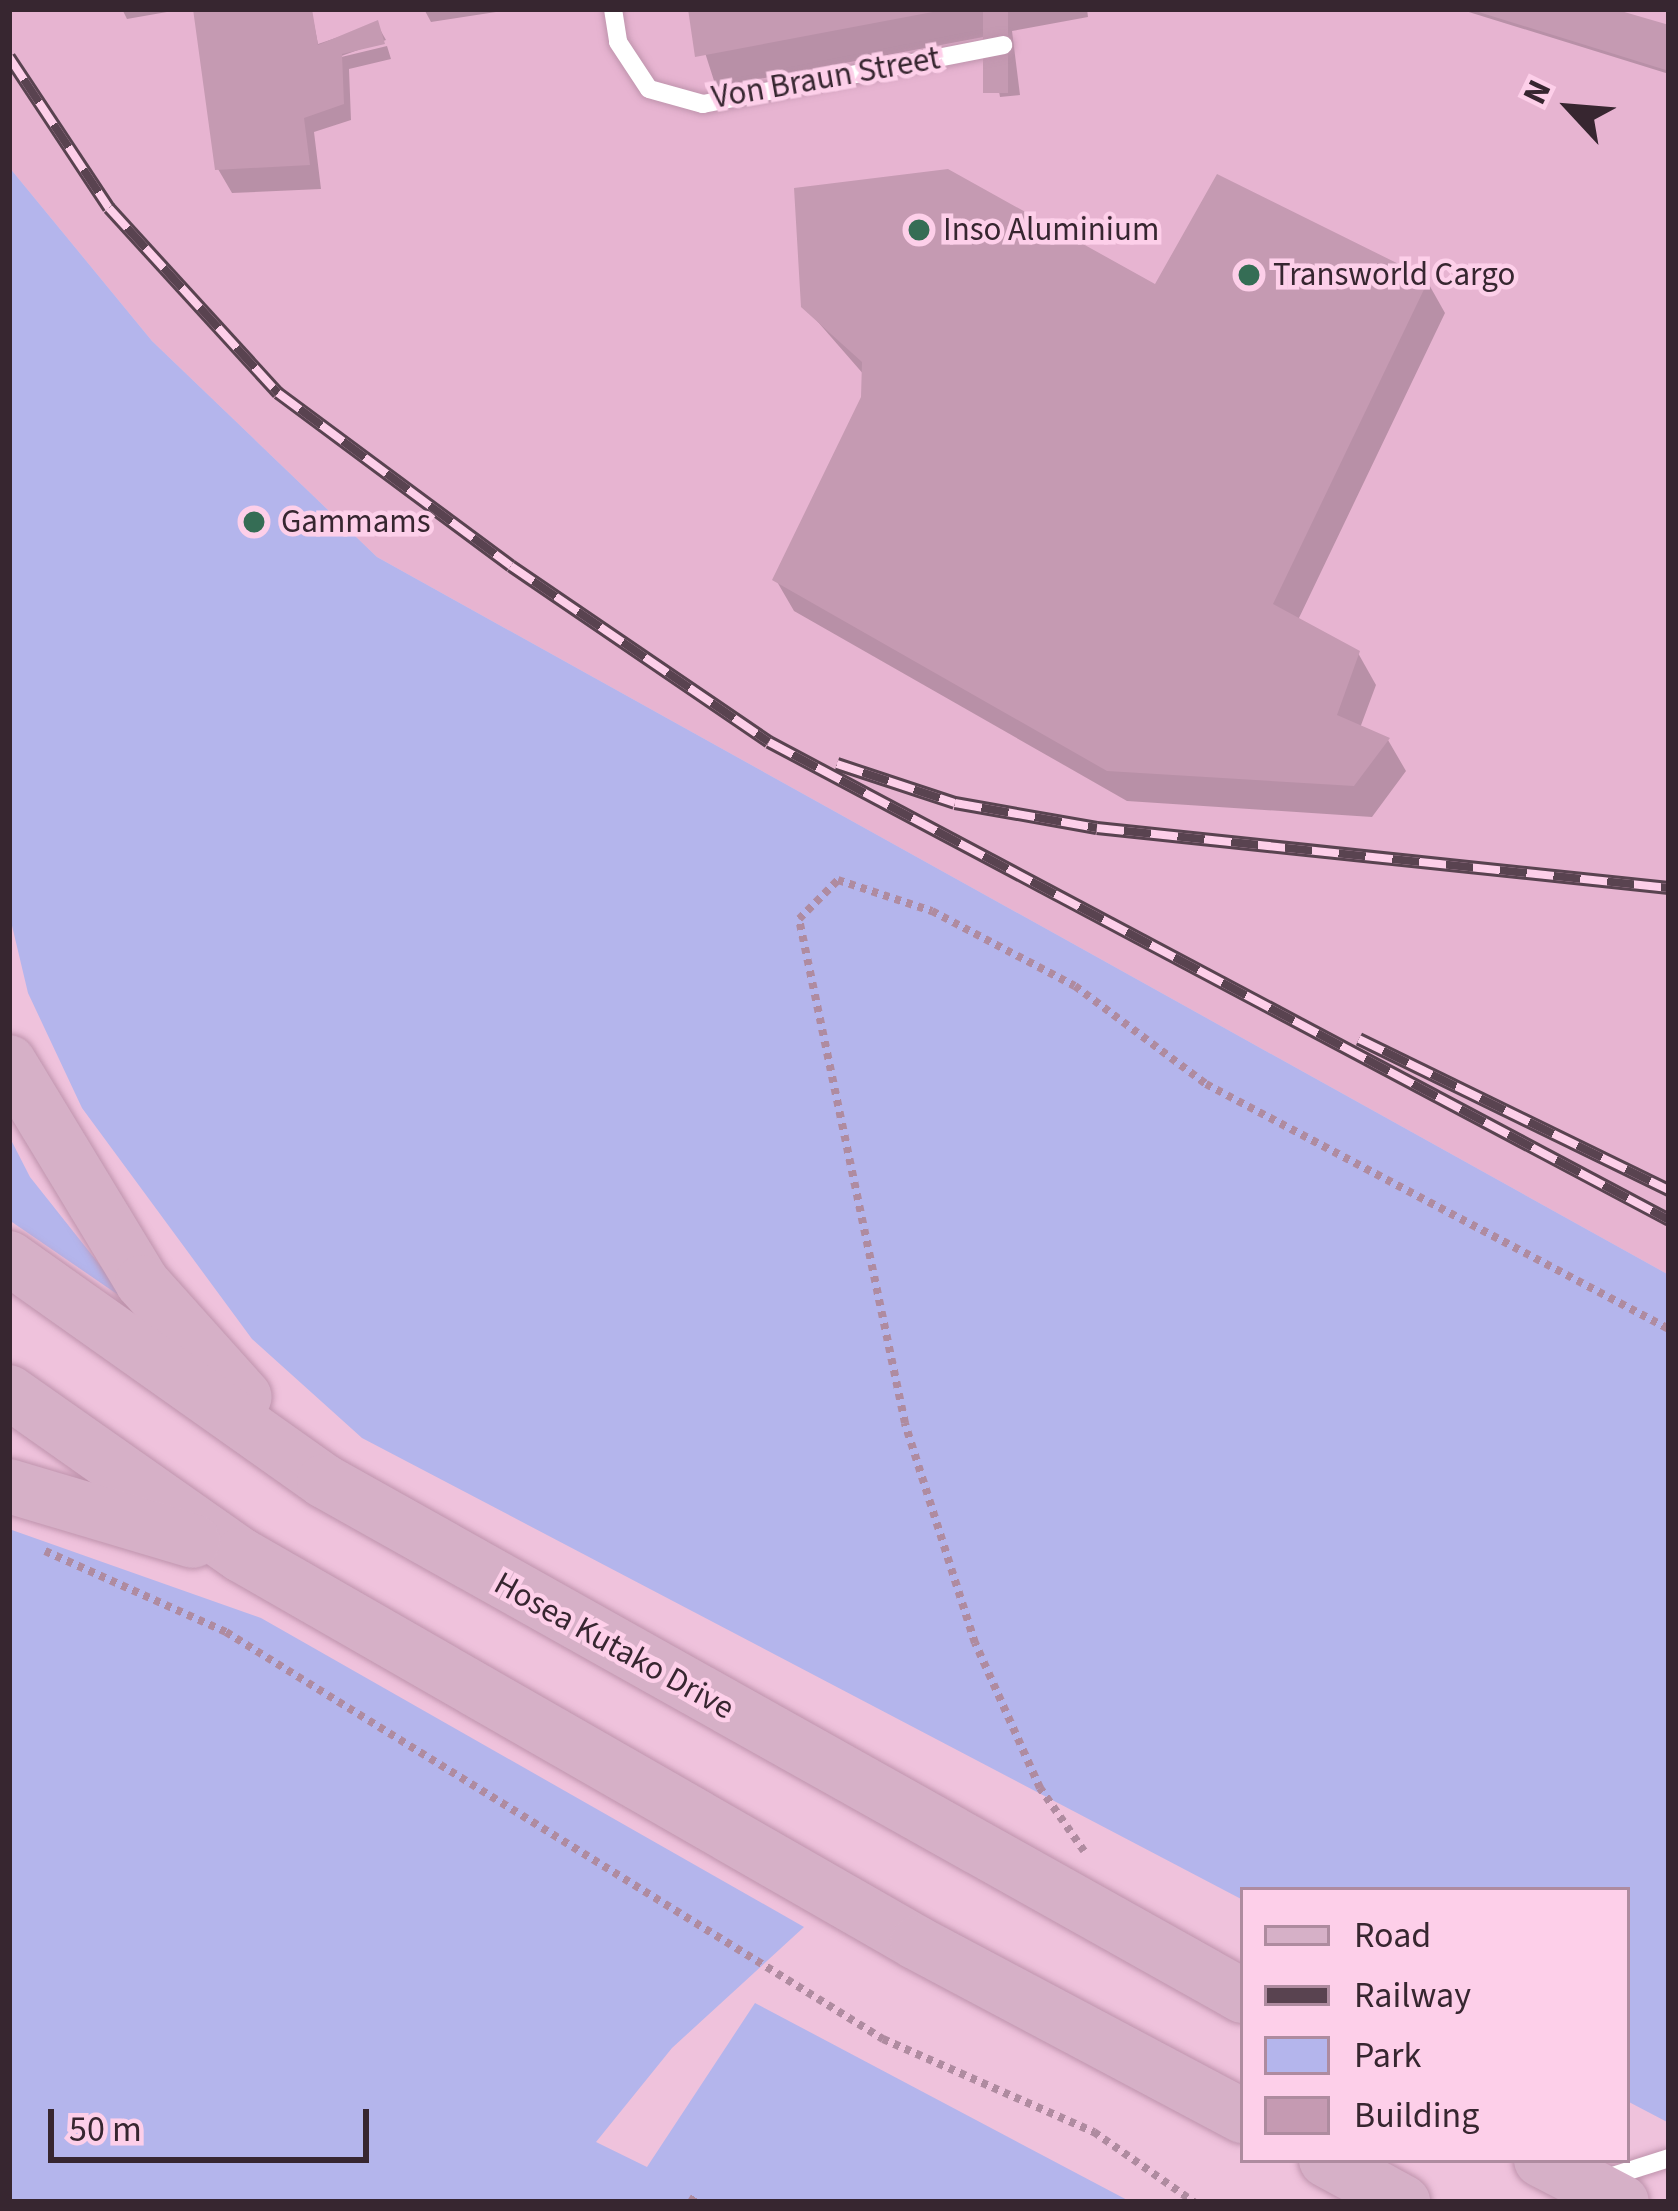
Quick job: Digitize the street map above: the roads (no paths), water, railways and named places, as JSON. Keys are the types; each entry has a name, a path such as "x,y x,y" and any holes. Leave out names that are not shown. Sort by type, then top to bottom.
{"main road":[{"path":"9,1062 142,1282 324,1481"},
{"name":"Hosea Kutako Drive","path":"9,1258 324,1481 1240,1994"},
{"path":"9,1392 241,1555 916,1943 1240,2114"},
{"path":"9,1486 241,1555"},
{"path":"1332,2163 1403,2202"}],"lane":[{"name":"Von Braun Street","path":"613,9 618,42 649,89 703,104 1003,46"},
{"path":"1593,2184 1669,2158"},
{"path":"1593,2184 1644,2202"}],"railway":[{"path":"9,57 109,208 278,393 511,566 769,742 1669,1220"},
{"path":"837,764 955,803 1097,828 1669,888"},
{"path":"1359,1039 1669,1190"}],"place":[{"name":"Inso Aluminium","path":"919,230"},
{"name":"Transworld Cargo","path":"1249,275"},
{"name":"Gammams","path":"254,522"}]}
